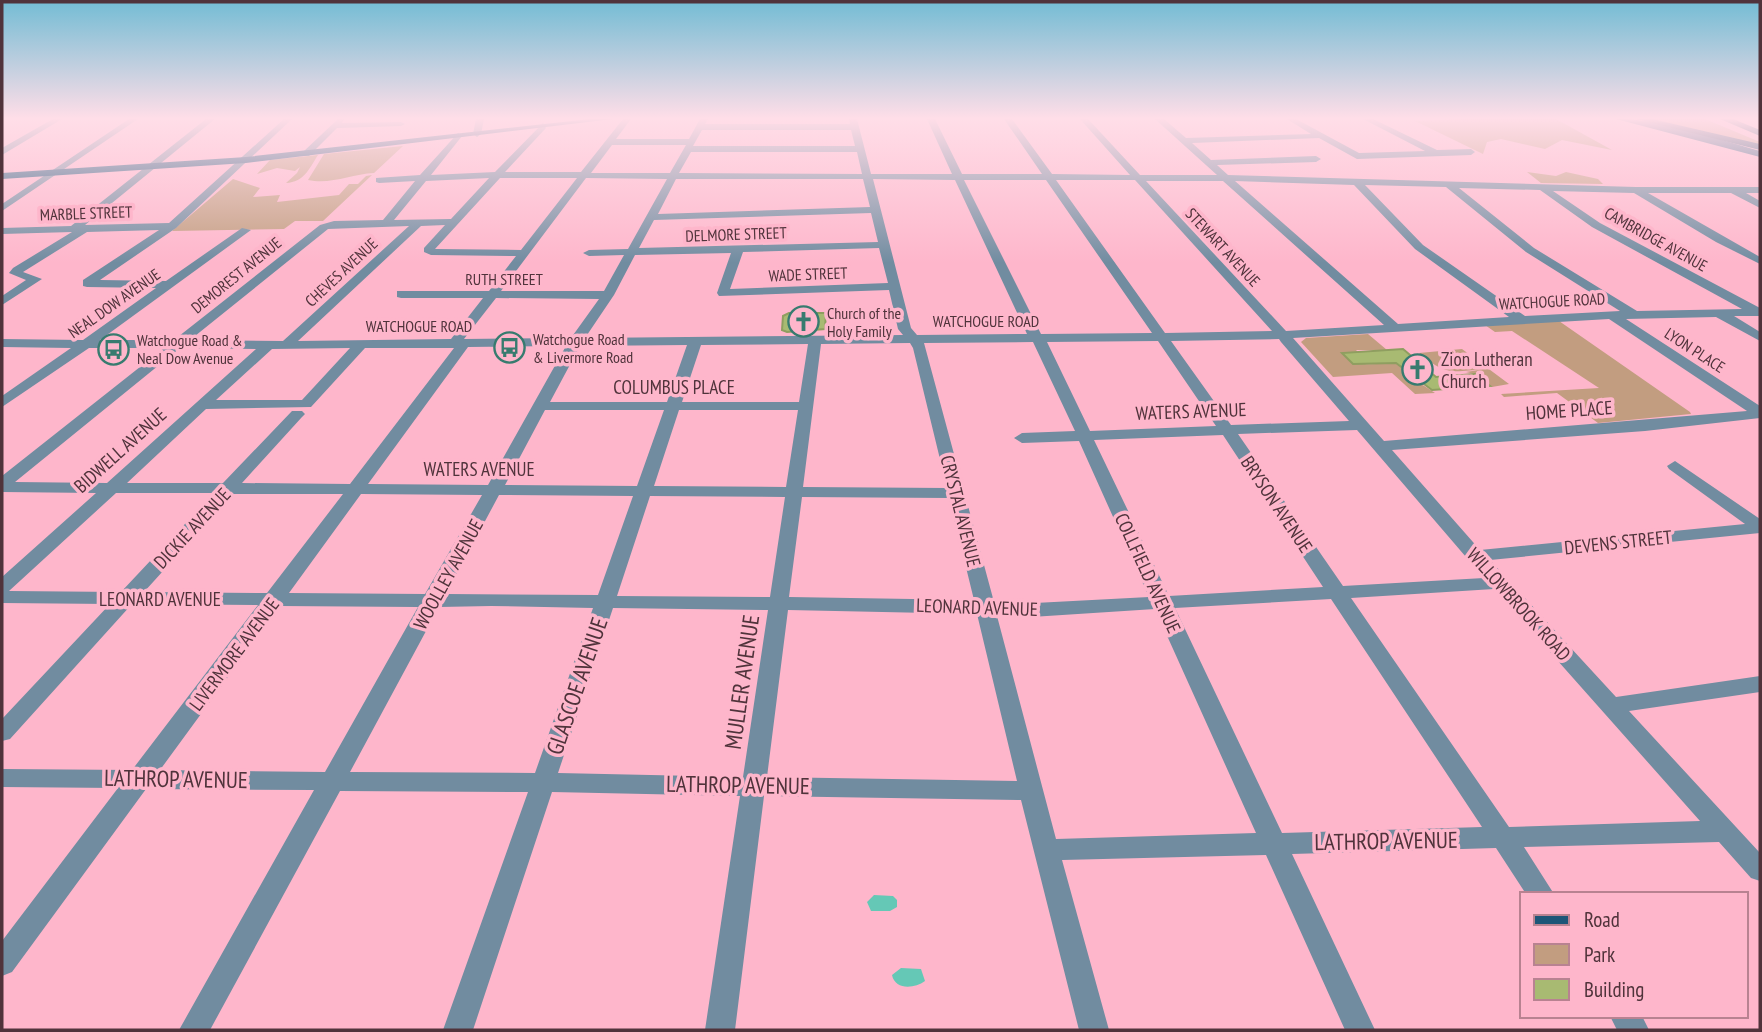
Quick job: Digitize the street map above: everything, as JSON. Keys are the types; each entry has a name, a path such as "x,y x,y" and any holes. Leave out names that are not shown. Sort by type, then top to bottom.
{"main road":[{"path":"2,176 136,167"}],"street":[{"path":"2,208 64,167"},
{"path":"6,297 36,279 15,273 17,270 79,229 151,167"},
{"path":"169,285 87,283 172,226 238,167"},
{"path":"386,223 433,167"},
{"path":"504,167 428,251 524,253"},
{"name":"LIVERMORE AVENUE","path":"2,963 357,489 492,295 590,167"},
{"name":"WOOLLEY AVENUE","path":"194,1030 575,342 608,295 678,167"},
{"name":"CRYSTAL AVENUE","path":"864,167 905,330 920,347 1094,1030"},
{"name":"COLLFIELD AVENUE","path":"952,167 1085,436 1360,1030"},
{"name":"BRYSON AVENUE","path":"1041,167 1227,430 1540,892"},
{"name":"STEWART AVENUE","path":"1128,167 1282,335"},
{"path":"1214,167 1395,328"},
{"path":"379,180 496,175 1137,177 1636,190 1760,190"},
{"path":"1356,181 1419,247 1522,320"},
{"path":"1448,184 1530,250 1635,315"},
{"name":"CAMBRIDGE AVENUE","path":"1542,187 1596,225 1759,312"},
{"path":"1636,190 1760,261"},
{"path":"1731,190 1760,205"},
{"path":"650,217 875,211"},
{"path":"386,223 452,222"},
{"name":"DEMOREST AVENUE","path":"2,486 328,225 386,223"},
{"name":"CHEVES AVENUE","path":"286,345 418,223"},
{"name":"MARBLE STREET","path":"2,231 172,226"},
{"name":"NEAL DOW AVENUE","path":"2,403 246,230"},
{"name":"DELMORE STREET","path":"589,253 884,245"},
{"name":"WADE STREET","path":"738,250 723,293 894,286"},
{"name":"RUTH STREET","path":"401,294 608,295"},
{"name":"WATCHOGUE ROAD","path":"2,343 459,344 1282,335 1522,320 1759,312"},
{"path":"1719,313 1760,337"},
{"name":"LYON PLACE","path":"1611,316 1760,413"},
{"name":"WILLOWBROOK ROAD","path":"1282,335 1500,583 1760,870"},
{"name":"MULLER AVENUE","path":"720,1030 815,340"},
{"name":"GLASCOE AVENUE","path":"458,1030 695,342"},
{"name":"DICKIE AVENUE","path":"2,733 362,344"},
{"name":"BIDWELL AVENUE","path":"2,587 268,345"},
{"path":"201,405 301,409"},
{"name":"COLUMBUS PLACE","path":"541,406 807,406"},
{"name":"HOME PLACE","path":"1380,446 1645,426 1760,413"},
{"name":"WATERS AVENUE","path":"1022,438 1361,425"},
{"path":"1675,466 1760,528"},
{"name":"WATERS AVENUE","path":"2,486 957,493"},
{"name":"DEVENS STREET","path":"1476,556 1760,528"},
{"name":"LEONARD AVENUE","path":"2,597 780,603 985,607 1016,611 1500,583"},
{"path":"1611,706 1760,684"},
{"name":"LATHROP AVENUE","path":"2,778 544,782 1031,791"},
{"name":"LATHROP AVENUE","path":"1047,850 1725,831"}],"green space":[{"path":"263,167 300,167 295,171 277,168 257,174"},
{"path":"300,167 310,167 297,180 286,183"},
{"path":"316,167 380,167 374,173 325,181 308,180"},
{"path":"1527,172 1556,176 1566,172 1598,179 1603,184 1541,183"},
{"path":"372,175 323,221 295,221 284,229 172,231 233,179 260,188 253,197 280,195 277,202 339,195 349,184 358,184 366,176"},
{"path":"1559,321 1691,414 1598,423 1557,393 1504,397 1501,394 1599,388 1512,331 1495,332 1485,325"},
{"path":"1368,334 1387,350 1356,350 1358,352 1343,354 1363,364 1398,361 1421,381 1418,382 1435,393 1415,394 1392,373 1333,377 1301,342 1306,338"},
{"path":"1462,349 1509,384 1492,387 1475,374 1466,372 1485,369 1449,371 1436,366 1419,353"}],"shaded area":[{"path":"874,895 893,896 897,900 897,907 890,911 871,911 867,902"},
{"path":"901,968 921,969 925,981 911,987 901,986 892,975"}],"building":[{"name":"Church of the Holy Family","path":"789,313 826,313 825,329 787,332 782,330 783,316"},
{"name":"Zion Lutheran Church","path":"1403,349 1436,377 1475,374 1490,386 1432,390 1396,363 1353,364 1342,353"}],"place":[{"name":"Church of the Holy Family","path":"804,322"},
{"name":"Watchogue Road & Livermore Road","path":"510,348"},
{"name":"Watchogue Road & Neal Dow Avenue","path":"114,349"},
{"name":"Zion Lutheran Church","path":"1418,370"}]}
